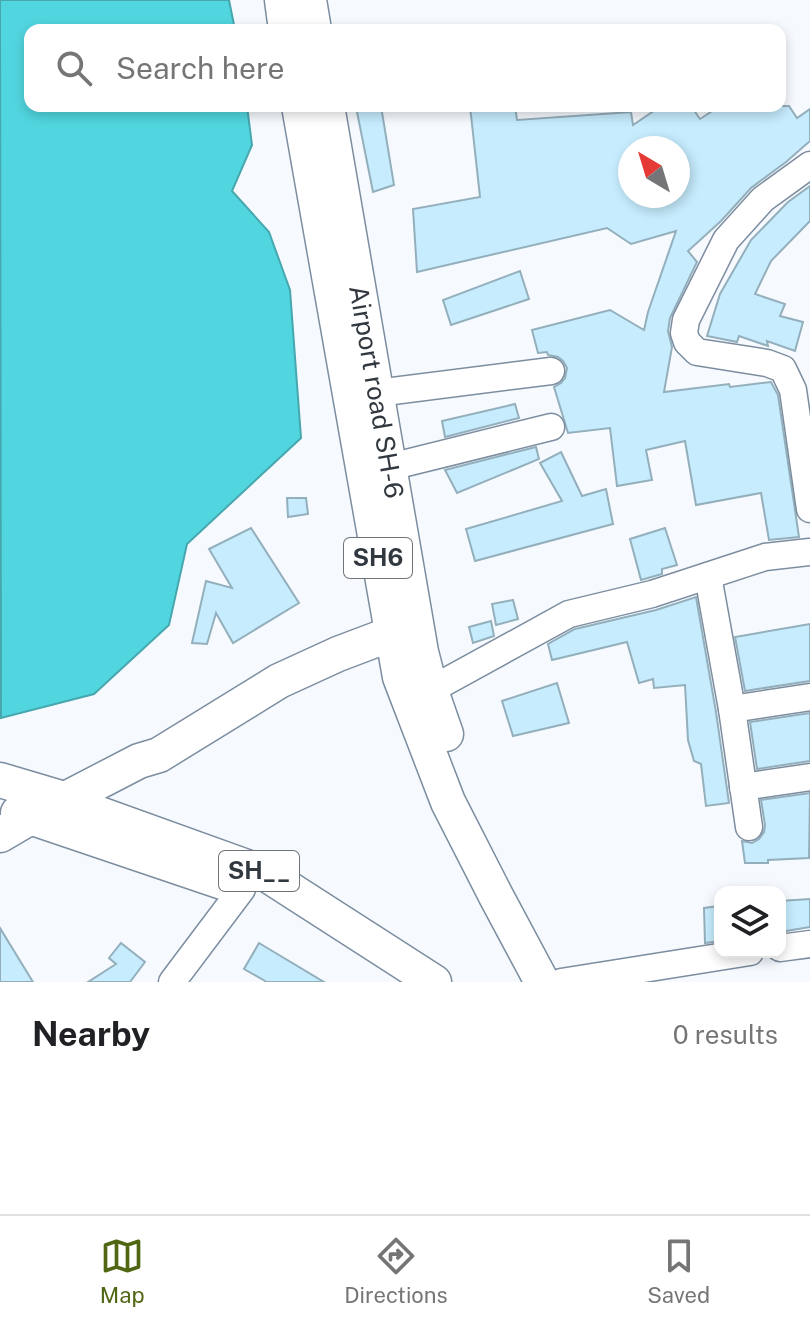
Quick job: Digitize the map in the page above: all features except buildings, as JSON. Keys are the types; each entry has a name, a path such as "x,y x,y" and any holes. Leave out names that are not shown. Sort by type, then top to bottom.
{"main road":[{"path":"282,0 285,24"},
{"path":"309,0 313,24"},
{"name":"Airport road SH-6","path":"314,114 377,393 390,467 405,629"},
{"name":"SH6","path":"314,114 405,629 400,677 420,696 448,802 496,896 559,982"},
{"path":"0,861 40,816 139,761 159,755 279,681 338,654 405,629"},
{"name":"SH__","path":"0,780 40,816 254,893 398,982"},
{"name":"SH__","path":"40,816 266,874 434,982"}],"street":[{"path":"810,165 763,199 726,240 686,320 684,333 687,342 697,352 767,363 783,369 793,390 806,453 810,509"},
{"path":"377,393 551,371"},
{"path":"390,467 551,427"},
{"path":"420,696 569,614 652,594 765,557 810,552"},
{"path":"708,576 749,827"},
{"path":"732,709 810,697"},
{"path":"743,787 810,777"},
{"path":"172,982 242,889"},
{"path":"786,947 810,944"},
{"path":"559,982 714,958"}],"water":[{"path":"0,0 229,0 234,24 24,24 24,112 248,112 252,145 232,191 269,232 290,290 301,438 187,544 169,625 94,694 1,718"}]}
